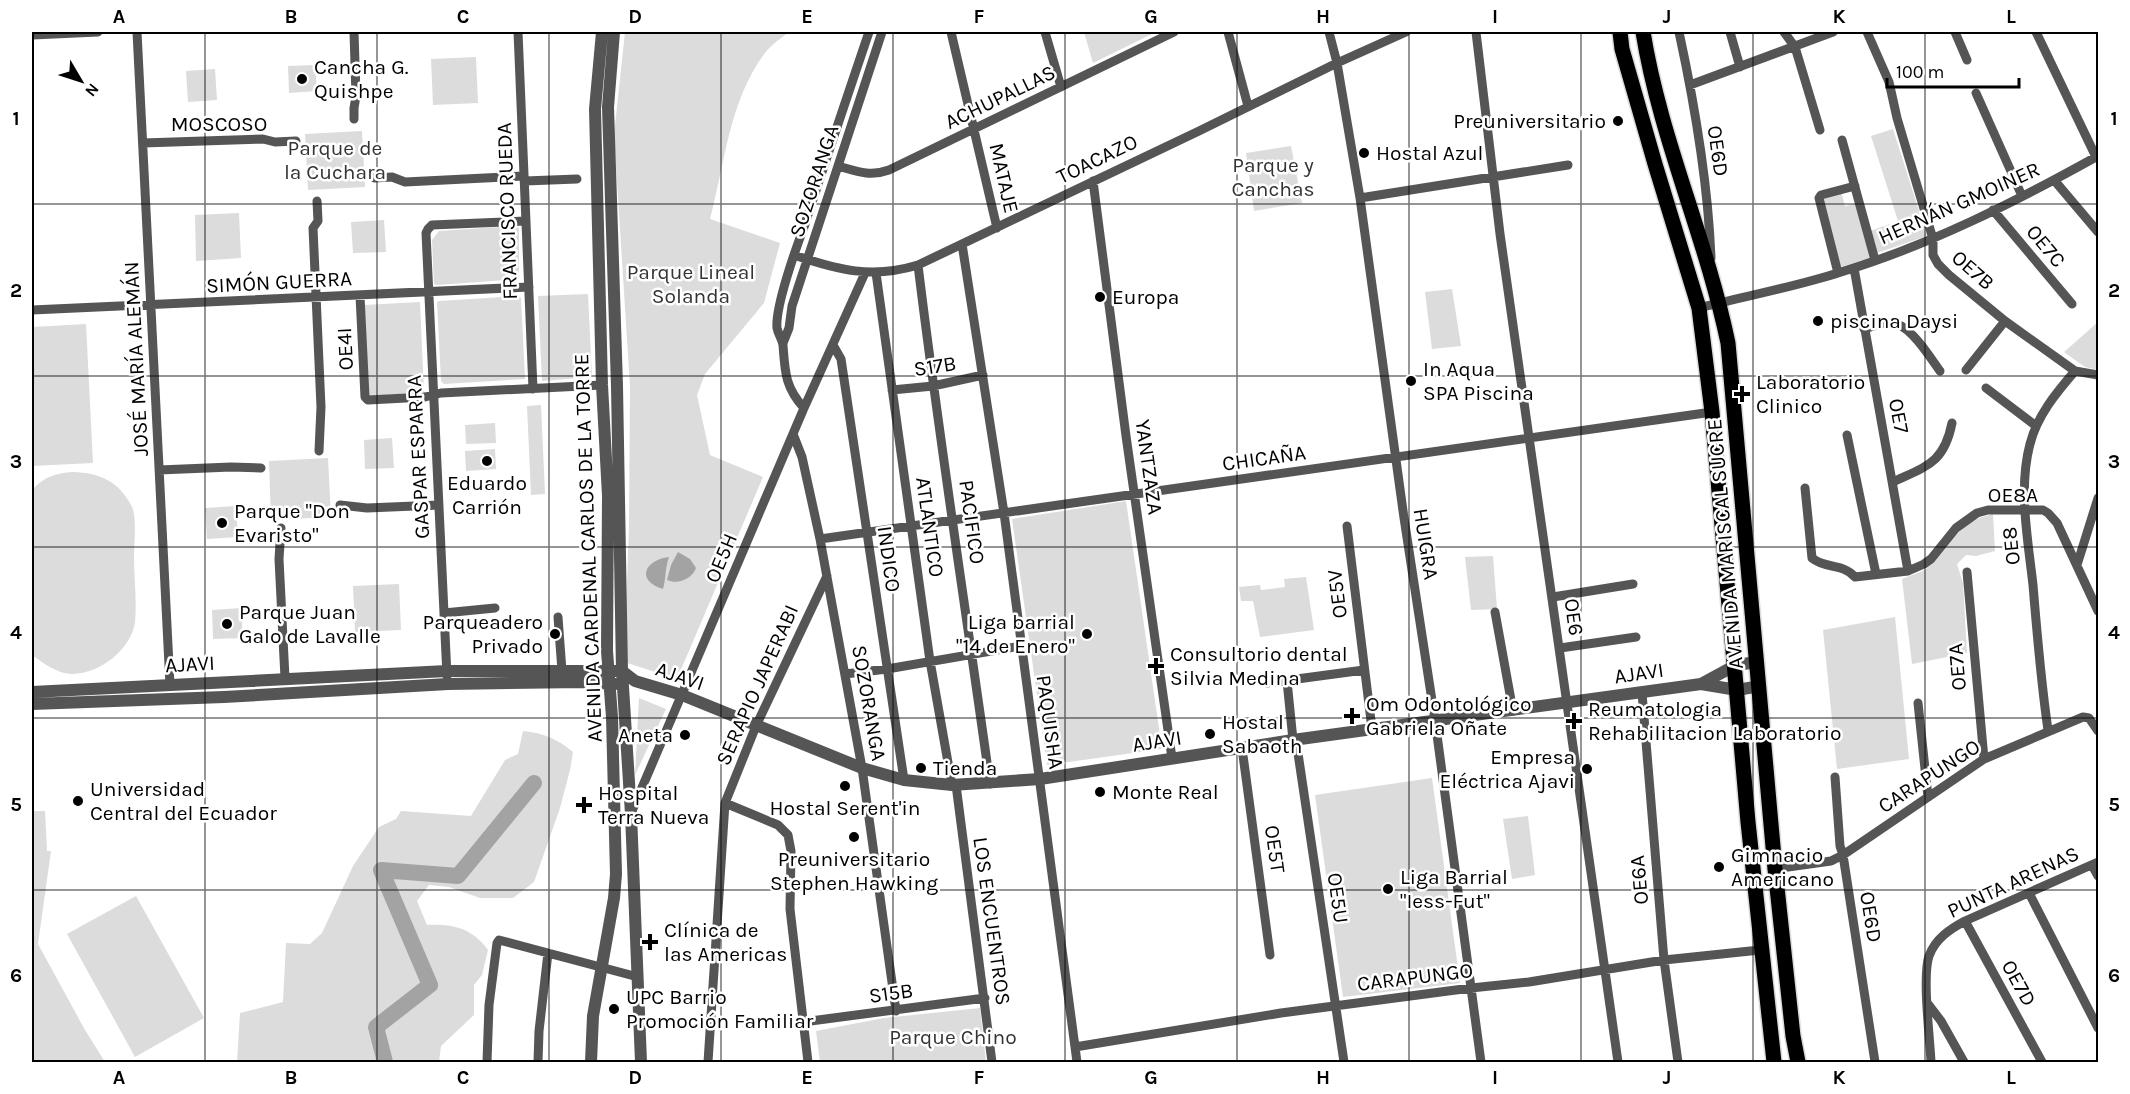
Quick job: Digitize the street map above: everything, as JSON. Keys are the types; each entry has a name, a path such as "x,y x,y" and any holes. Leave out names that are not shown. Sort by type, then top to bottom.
{"main road":[{"name":"AVENIDA MARISCAL SUCRE","path":"1620,32 1622,50 1699,308 1712,412 1760,950 1774,1062"},
{"name":"AVENIDA MARISCAL SUCRE","path":"1643,32 1656,99 1712,276 1728,343 1775,869 1798,1062"}],"street":[{"path":"32,35 98,32"},
{"name":"JOSÉ MARÍA ALEMÁN","path":"137,32 170,685"},
{"path":"354,32 356,96 354,119"},
{"name":"FRANCISCO RUEDA","path":"518,32 533,388"},
{"name":"AVENIDA CARDENAL CARLOS DE LA TORRE","path":"591,1062 593,1016 616,874 607,605 608,496 602,385 594,110 602,32"},
{"name":"AVENIDA CARDENAL CARLOS DE LA TORRE","path":"614,32 608,107 617,397 622,671 629,683 631,813 641,1062"},
{"name":"SOZORANGA","path":"783,343 777,328 779,308 794,255 869,32"},
{"name":"SOZORANGA","path":"804,408 794,397 786,379 782,361 783,343 789,328 792,306 882,32"},
{"name":"MATAJE","path":"951,32 997,228"},
{"path":"1045,32 1061,87"},
{"name":"ACHUPALLAS","path":"838,166 867,175 878,174 974,130 1174,32"},
{"path":"1228,32 1248,106"},
{"name":"HUIGRA","path":"1329,32 1337,63 1360,198 1435,720 1481,1062"},
{"name":"TOACAZO","path":"794,255 865,273 897,271 918,265 1406,32"},
{"name":"OE6","path":"1476,32 1500,234 1618,1062"},
{"name":"OE6D","path":"1679,32 1690,85 1710,233 1712,276"},
{"path":"1730,32 1740,66"},
{"path":"1784,32 1795,47 1820,130"},
{"path":"1690,85 1833,32"},
{"name":"OE7B","path":"1867,32 1889,82 1897,118 1933,239 1933,255 1938,264 1949,276 2005,321 2075,371 2098,375"},
{"path":"1955,32 1967,60"},
{"name":"HERNÁN GMOINER","path":"1699,308 1838,273 1933,239 2096,157 2036,32"},
{"path":"1976,93 2022,196"},
{"name":"MOSCOSO","path":"143,143 263,138 274,142 296,141"},
{"path":"1842,140 1875,260"},
{"path":"1360,198 1568,165"},
{"path":"374,178 392,177 405,182 524,178 577,179"},
{"path":"2054,180 2098,232"},
{"name":"YANTZAZA","path":"1093,181 1172,758"},
{"path":"1838,273 1819,198 1821,195 1855,186"},
{"path":"317,201 318,221 313,228 321,419 319,450"},
{"name":"OE7C","path":"1993,210 2072,304"},
{"name":"GASPAR ESPARRA","path":"448,684 426,233 432,225 526,221"},
{"name":"PAQUISHA","path":"962,244 1004,513 1077,1062"},
{"name":"PACIFICO","path":"918,265 990,784"},
{"name":"OE7","path":"1854,268 1908,571"},
{"path":"793,434 865,273"},
{"name":"ATLANTICO","path":"876,273 930,661 954,785"},
{"name":"SIMÓN GUERRA","path":"32,310 529,287"},
{"name":"OE4I","path":"360,296 365,397 368,400 433,395"},
{"path":"1966,370 2005,321"},
{"path":"1864,329 1887,322 1901,325 1910,332 1940,370"},
{"name":"INDICO","path":"833,345 841,359 904,780"},
{"name":"OE8","path":"2048,730 2025,509 2027,464 2036,426 2047,406 2075,371"},
{"name":"S17B","path":"892,390 933,386 983,375"},
{"path":"433,395 602,385"},
{"path":"1986,388 2036,426"},
{"name":"CHICAÑA","path":"820,539 1712,412"},
{"path":"1893,482 1936,460 1948,441 1952,423"},
{"name":"SOZORANGA","path":"793,434 802,457 820,539 862,768 896,1011"},
{"name":"OE5H","path":"631,813 793,434"},
{"path":"1846,435 1876,574"},
{"path":"159,470 261,468"},
{"name":"OE8A","path":"1805,488 1812,558 1819,563 1846,569 1855,577 1908,571 1924,564 1931,559 1956,528 1977,513 1988,510 2043,510 2055,519 2098,610"},
{"path":"2077,565 2098,498"},
{"path":"340,505 367,508 439,505"},
{"name":"OE5V","path":"1347,525 1372,729"},
{"path":"281,528 279,559 285,678"},
{"name":"OE7A","path":"1967,572 1984,759"},
{"name":"SERAPIO JAPERABI","path":"708,1062 725,803 756,726 827,576"},
{"path":"1553,597 1633,584"},
{"path":"444,613 495,608"},
{"path":"1495,612 1513,711"},
{"path":"558,617 562,671"},
{"path":"1560,648 1636,637"},
{"path":"845,674 1021,646"},
{"name":"AJAVI","path":"1701,684 1736,665 1757,662"},
{"path":"1267,683 1364,670"},
{"name":"AJAVI","path":"32,692 447,671 562,671 609,676 682,695 862,768 904,780 954,785 1040,779 1294,740 1701,684 1737,690 1760,687"},
{"name":"AJAVI","path":"32,704 218,697 609,676 622,671"},
{"name":"OE5U","path":"1287,681 1294,740 1344,1062"},
{"name":"OE6A","path":"1642,693 1664,960 1678,1062"},
{"path":"1918,703 1928,797"},
{"name":"CARAPUNGO","path":"1775,869 1831,861 1984,759 2048,730 2098,714"},
{"path":"2089,718 2098,731"},
{"name":"OE5T","path":"1242,748 1270,955"},
{"name":"OE6D","path":"1835,777 1840,846 1875,1062"},
{"name":"LOS ENCUENTROS","path":"954,785 992,1062"},
{"path":"725,803 778,825 788,835 791,851 790,909 808,1062"},
{"path":"2095,863 2098,876"},
{"name":"PUNTA ARENAS","path":"1931,1062 1927,972 1929,956 1938,940 1950,929 1965,921 2095,863"},
{"path":"2029,894 2098,1028"},
{"name":"OE7D","path":"1965,921 2042,1062"},
{"path":"487,1062 489,1005 497,943 502,939 638,977"},
{"name":"CARAPUNGO","path":"1075,1047 1335,1005 1529,982 1664,960 1760,950"},
{"path":"538,1062 539,1031 548,953"},
{"name":"S15B","path":"803,1022 985,998"},
{"path":"1928,1004 1941,1021 1964,1062"}],"green space":[{"name":"Parque Lineal Solanda","path":"625,32 789,32 765,53 743,91 730,133 710,219 780,243 764,303 705,374 697,395 710,455 763,477 677,679 624,662 629,527 630,386 614,135"},
{"path":"1084,32 1156,32 1093,63"},
{"path":"476,57 478,103 433,105 431,59"},
{"name":"Cancha G. Quishpe","path":"315,65 317,91 289,93 288,66"},
{"path":"215,69 217,100 188,102 186,71"},
{"path":"1893,129 1927,236 1877,253 1870,231 1898,221 1871,136"},
{"name":"Parque de la Cuchara","path":"362,131 365,187 308,190 305,134"},
{"name":"Parque y Canchas","path":"1291,146 1302,203 1254,211 1246,153"},
{"path":"1841,191 1845,206 1856,204 1871,258 1840,267 1821,197"},
{"path":"239,213 241,258 196,261 195,215"},
{"path":"384,220 386,252 353,253 351,222"},
{"path":"515,226 519,228 519,279 434,284 432,240 439,231"},
{"path":"1452,289 1461,346 1432,349 1425,292"},
{"path":"588,294 592,377 542,381 538,296"},
{"path":"519,296 521,298 525,379 444,384 441,381 437,302"},
{"path":"420,302 424,392 371,396 368,393 364,305"},
{"path":"2098,322 2098,370 2085,367 2064,352"},
{"path":"86,324 93,463 32,466 32,327"},
{"path":"541,405 545,494 531,495 527,406"},
{"path":"495,423 496,443 466,444 465,425"},
{"path":"392,438 394,468 365,469 364,440"},
{"path":"495,449 496,469 466,471 465,451"},
{"path":"328,458 331,517 271,520 269,461"},
{"path":"73,472 92,474 108,480 121,491 132,507 135,524 136,606 132,632 127,642 113,658 83,673 67,674 46,665 32,655 32,490 50,476"},
{"name":"Liga barrial \"14 de Enero\"","path":"1126,501 1162,749 1047,765 1012,519"},
{"name":"Parque \"Don Evaristo\"","path":"236,506 238,537 207,539 205,508"},
{"path":"1993,514 1995,551 1976,556 1966,555 1957,564 1963,583 1967,653 1912,664 1902,579 1929,567 1964,527"},
{"path":"1493,556 1497,609 1471,610 1465,557"},
{"path":"1306,577 1314,630 1260,637 1253,601 1241,601 1239,587 1260,585 1261,590 1285,587 1284,579"},
{"path":"399,584 401,630 355,632 353,586"},
{"name":"Parque Juan Galo de Lavalle","path":"241,608 243,638 213,639 212,610"},
{"path":"1895,617 1909,759 1837,769 1823,630"},
{"path":"639,698 666,709 635,775"},
{"path":"523,731 550,737 573,752 560,808 534,882 513,898 480,898 449,887 429,885 417,901 427,925 445,925 469,932 488,950 482,975 474,985 474,1015 441,1046 439,1062 237,1062 240,1013 283,1002 286,943 310,944 322,933 353,866 379,827 396,819 401,811 471,816 505,760 518,754"},
{"name":"Liga Barrial \"Iess-Fut\"","path":"1432,778 1460,983 1343,997 1315,795"},
{"path":"32,811 45,811 47,851 51,851 38,944 105,1062 32,1062"},
{"path":"1528,816 1535,875 1512,879 1503,819"},
{"path":"136,896 204,1018 135,1057 67,934"},
{"name":"Parque Chino","path":"980,1008 986,1062 820,1062 816,1031 884,1018"}],"shaded area":[{"path":"678,552 690,559 696,568 688,578 680,581 667,580 671,565"},
{"path":"669,557 663,589 649,581 646,571 654,562"}],"waterway":[{"path":"385,1062 376,1027 430,985 381,870 458,876 534,783"}],"place":[{"name":"Cancha G. Quishpe","path":"302,79"},
{"name":"Preuniversitario","path":"1618,121"},
{"name":"Hostal Azul","path":"1364,153"},
{"name":"Europa","path":"1100,297"},
{"name":"piscina Daysi","path":"1818,321"},
{"name":"In Aqua SPA Piscina","path":"1411,381"},
{"name":"Laboratorio Clinico","path":"1742,394"},
{"name":"Eduardo Carrión","path":"487,461"},
{"name":"Parque \"Don Evaristo\"","path":"222,523"},
{"name":"Parque Juan Galo de Lavalle","path":"227,624"},
{"name":"Parqueadero Privado","path":"555,634"},
{"name":"Liga barrial \"14 de Enero\"","path":"1087,634"},
{"name":"Consultorio dental Silvia Medina","path":"1156,666"},
{"name":"Om Odontológico Gabriela Oñate","path":"1352,716"},
{"name":"Reumatologia Rehabilitacion Laboratorio","path":"1574,721"},
{"name":"Hostal Sabaoth","path":"1210,734"},
{"name":"Aneta","path":"685,735"},
{"name":"Tienda","path":"921,768"},
{"name":"Empresa Eléctrica Ajavi","path":"1587,769"},
{"name":"Hostal Serent'in","path":"845,786"},
{"name":"Monte Real","path":"1100,792"},
{"name":"Universidad Central del Ecuador","path":"78,801"},
{"name":"Hospital Terra Nueva","path":"584,805"},
{"name":"Preuniversitario Stephen Hawking","path":"854,837"},
{"name":"Gimnacio Americano","path":"1719,867"},
{"name":"Liga Barrial \"Iess-Fut\"","path":"1388,889"},
{"name":"Clínica de las Americas","path":"650,942"},
{"name":"UPC Barrio Promoción Familiar","path":"614,1009"}]}
